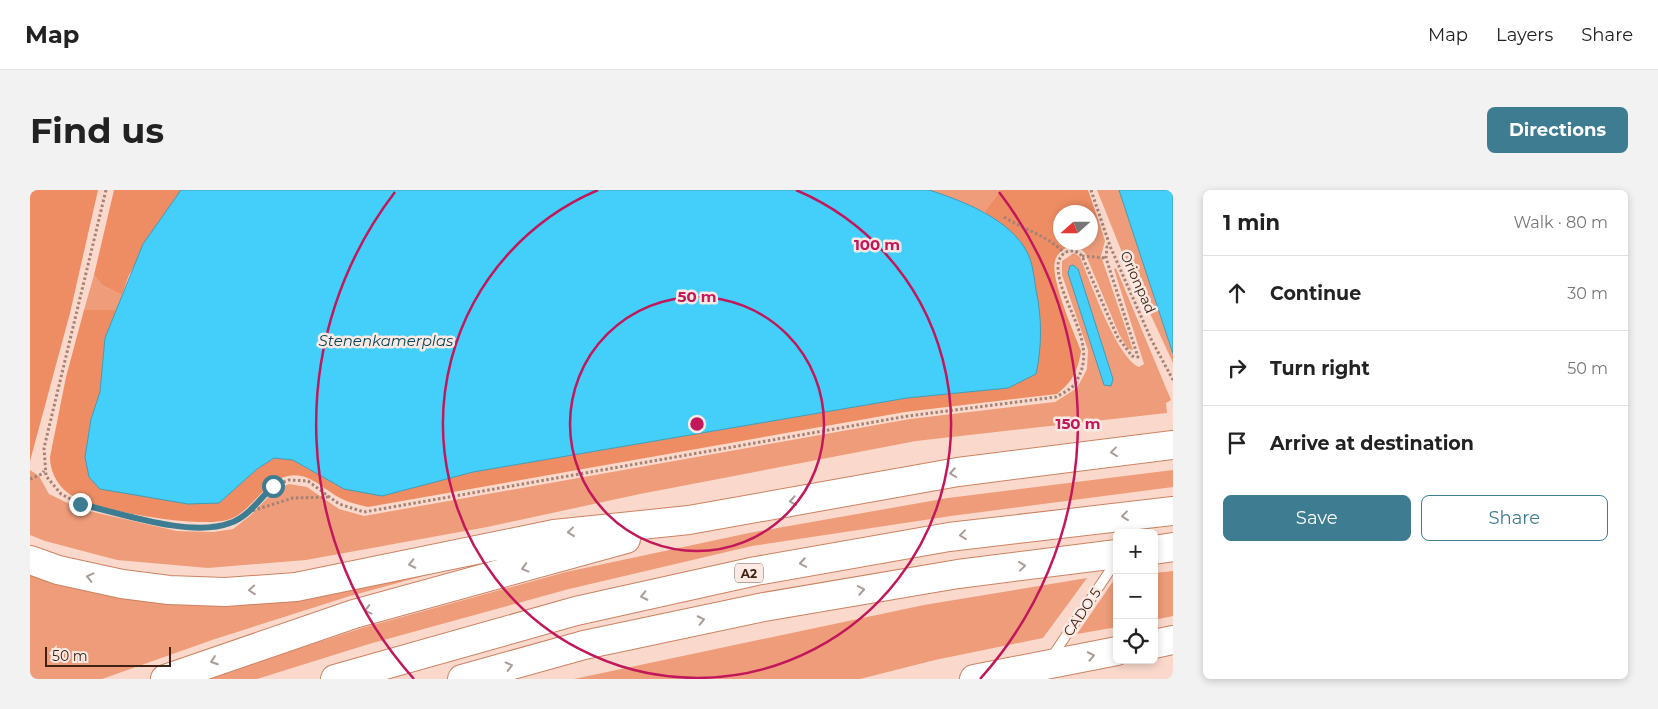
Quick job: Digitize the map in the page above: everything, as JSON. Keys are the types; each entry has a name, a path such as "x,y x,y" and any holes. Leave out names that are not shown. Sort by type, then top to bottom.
{"highway":[{"path":"30,560 58,570 122,584 168,590 225,592 296,587 554,534 689,520 958,472 1168,446"},
{"name":"A2","path":"335,679 576,611 756,571 949,537 1173,511"},
{"path":"165,679 354,614 562,558 689,520"},
{"path":"1158,549 1173,547"},
{"path":"462,679 584,645 764,607 958,574 1113,555"},
{"path":"1158,643 1173,640"},
{"path":"974,679 1113,652"}],"lane":[{"name":"CADO 5","path":"1047,665 1113,566"}],"path":[{"path":"106,190 44,448 45,470 51,485 61,494 80,504 176,526 211,528 232,523 248,512 273,486 289,480 308,481 340,504 364,512 908,416 1056,397 1074,386 1084,365 1084,350 1059,278 1057,265 1064,253 1072,250 1077,251 1082,256 1117,336 1132,356 1138,357 1106,258 1107,247 1110,246"},
{"name":"Orionpad","path":"1091,190 1110,246 1151,339 1173,380"},
{"path":"1004,217 1018,226 1040,235 1064,253"},
{"path":"1082,256 1106,258"},
{"path":"30,479 42,474 45,470"},
{"path":"248,512 293,498 331,497"}],"shaded area":[{"path":"30,190 98,190 70,313 30,461"},
{"path":"114,190 181,190 129,275 122,295 102,285 94,275"},
{"path":"929,190 1001,190 984,212"},
{"path":"1001,190 1088,190 1093,205 1053,205 1053,250 1063,250 1055,261 1056,280 1081,351 1074,376 1057,394 905,412 368,507 342,499 303,476 288,476 271,484 236,516 227,520 213,522 170,520 145,516 121,512 80,500 68,493 60,485 51,467 50,457 66,377 84,310 118,310 105,338 100,392 91,419 85,457 100,489 219,503 257,469 274,458 293,460 310,470 382,496 473,472 907,398 1008,388 1036,373 1006,228 984,212"},
{"path":"1097,190 1119,190 1173,354 1173,363 1123,255"},
{"path":"1098,222 1105,241 1101,256 1133,350 1128,349 1119,334 1085,253 1082,250 1098,250"},
{"path":"1074,253 1080,257 1113,335 1131,361 1139,367 1144,364 1114,269 1116,268 1171,400 1166,403 1167,413 916,441 640,494 487,527 306,560 208,568 117,560 45,541 30,535 30,470 39,476 49,494 80,509 177,531 213,532 233,529 251,515 276,489 289,484 307,487 339,509 364,516 910,419 1055,402 1077,388 1087,369 1088,350 1062,275 1062,261"},
{"path":"94,275 102,285 122,295 118,310 84,310"},
{"path":"1173,470 1173,487 951,516 752,546 569,589 369,644 257,679 205,679 362,628 566,572 749,533 948,498"},
{"path":"460,566 350,596 215,639 102,679 30,679 30,571 121,596"},
{"path":"1173,571 1173,616 1158,619 1158,574"},
{"path":"1087,578 1043,638 935,660 860,679 574,679 924,605"},
{"path":"1113,581 1113,628 1077,634"}],"water":[{"name":"Stenenkamerplas","path":"181,190 929,190 970,206 997,221 1019,240 1027,252 1033,271 1040,321 1040,343 1036,374 1008,388 907,398 473,472 382,496 344,489 293,460 274,458 257,469 219,503 188,504 100,489 89,477 85,457 91,419 100,392 105,338 143,244"},
{"path":"1119,190 1173,190 1173,354"},
{"path":"1073,265 1078,269 1113,379 1111,386 1104,385 1068,273 1070,266"}],"route":[{"path":"80,504 176,526 211,528 232,523 248,512 273,486"}]}
